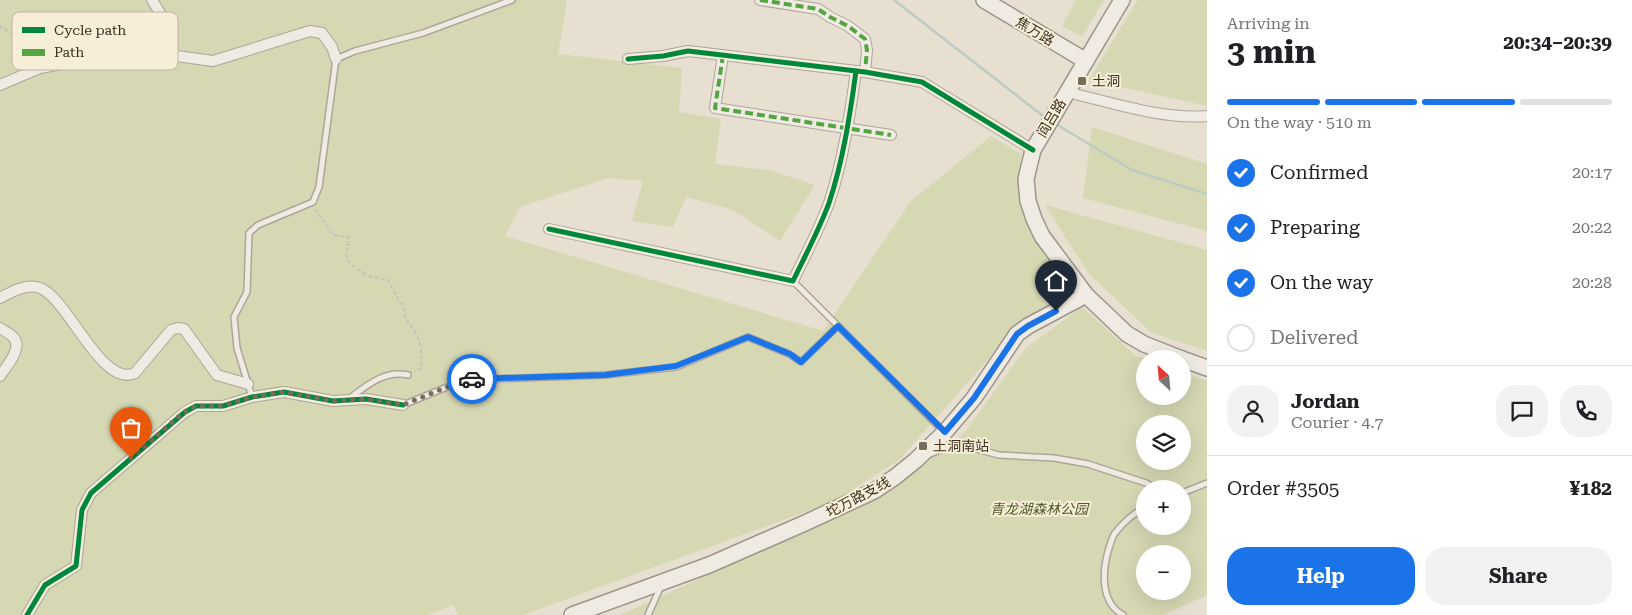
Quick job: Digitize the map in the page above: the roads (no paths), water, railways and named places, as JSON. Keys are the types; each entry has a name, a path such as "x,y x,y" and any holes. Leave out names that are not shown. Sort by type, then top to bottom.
{"main road":[{"name":"焦万路","path":"984,0 1086,61"},
{"name":"阎吕路","path":"1122,0 1036,144 1026,179 1028,201 1042,236 1086,295 1127,334 1159,350"},
{"name":"坨万路支线","path":"572,615 662,583 757,545 861,498 895,477 945,432 974,398 1017,334 1028,326 1086,295"},
{"name":"阎吕路","path":"1191,362 1207,368"}],"street":[{"path":"152,0 159,12"},
{"path":"549,229 792,280 809,249 828,203 867,50 865,39 848,26 818,9 760,0"},
{"path":"178,56 213,61 310,31 322,33 332,47 336,59"},
{"path":"628,59 663,56 688,51 861,71 922,82 1036,144"},
{"path":"723,55 715,108 891,135"},
{"path":"0,85 36,70"},
{"path":"1063,98 1191,118 1207,116"},
{"path":"0,298 11,292 31,286 41,288 52,298 105,364 122,375 128,376 135,373 171,330 178,328 184,330 216,375 248,384"},
{"path":"0,328 15,338 17,344 14,355 0,376"},
{"path":"27,615 45,585 76,566 82,510 92,493 184,412 196,406 223,406 252,397 284,392 334,401 366,399 403,405"}],"lane":[{"path":"252,397 236,348 234,317 247,292 249,233 258,225 313,202 320,187 336,59 355,51 423,33 512,0"},
{"path":"792,280 945,432"},
{"path":"403,405 464,380 605,375 676,366 748,337 790,354 801,362 838,326"},
{"path":"348,400 378,378 399,373 408,375"},
{"path":"916,460 949,446 976,449 999,455 1054,458 1088,464 1137,480"},
{"path":"1191,489 1207,483"},
{"path":"1124,615 1116,611 1107,598 1103,574 1114,534 1136,512"},
{"path":"648,615 662,583"}],"waterway":[{"path":"894,0 1047,119"},
{"path":"1056,124 1132,170 1207,194"}],"place":[{"name":"土洞","path":"1082,81"},
{"name":"土洞南站","path":"923,446"}],"park label":[{"name":"青龙湖森林公园","path":"1039,509"}]}
